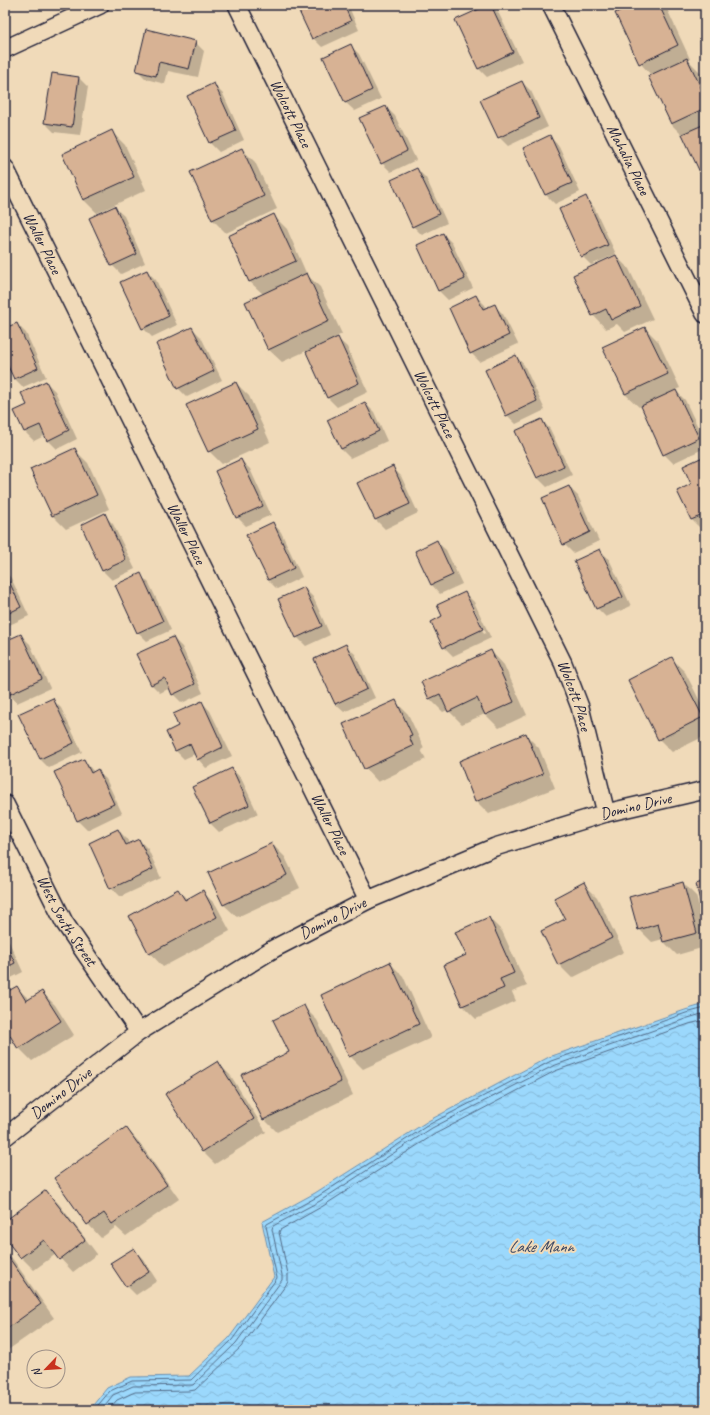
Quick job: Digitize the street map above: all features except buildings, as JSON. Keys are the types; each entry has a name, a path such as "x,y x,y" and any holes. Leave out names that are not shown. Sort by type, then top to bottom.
{"street":[{"path":"5,49 100,5"},
{"name":"Wolcott Place","path":"237,5 563,663 580,707 606,813"},
{"name":"Mahalia Place","path":"551,5 705,314"},
{"name":"Waller Place","path":"5,168 368,900"},
{"name":"Domino Drive","path":"5,1137 139,1032 275,948 368,900 495,847 606,813 705,790"},
{"name":"West South Street","path":"5,804 64,922 139,1032"}],"water":[{"name":"Lake Mann","path":"705,1004 705,1410 89,1410 107,1388 131,1377 189,1376 229,1338 274,1277 262,1222 315,1193 428,1121 549,1057"}]}
